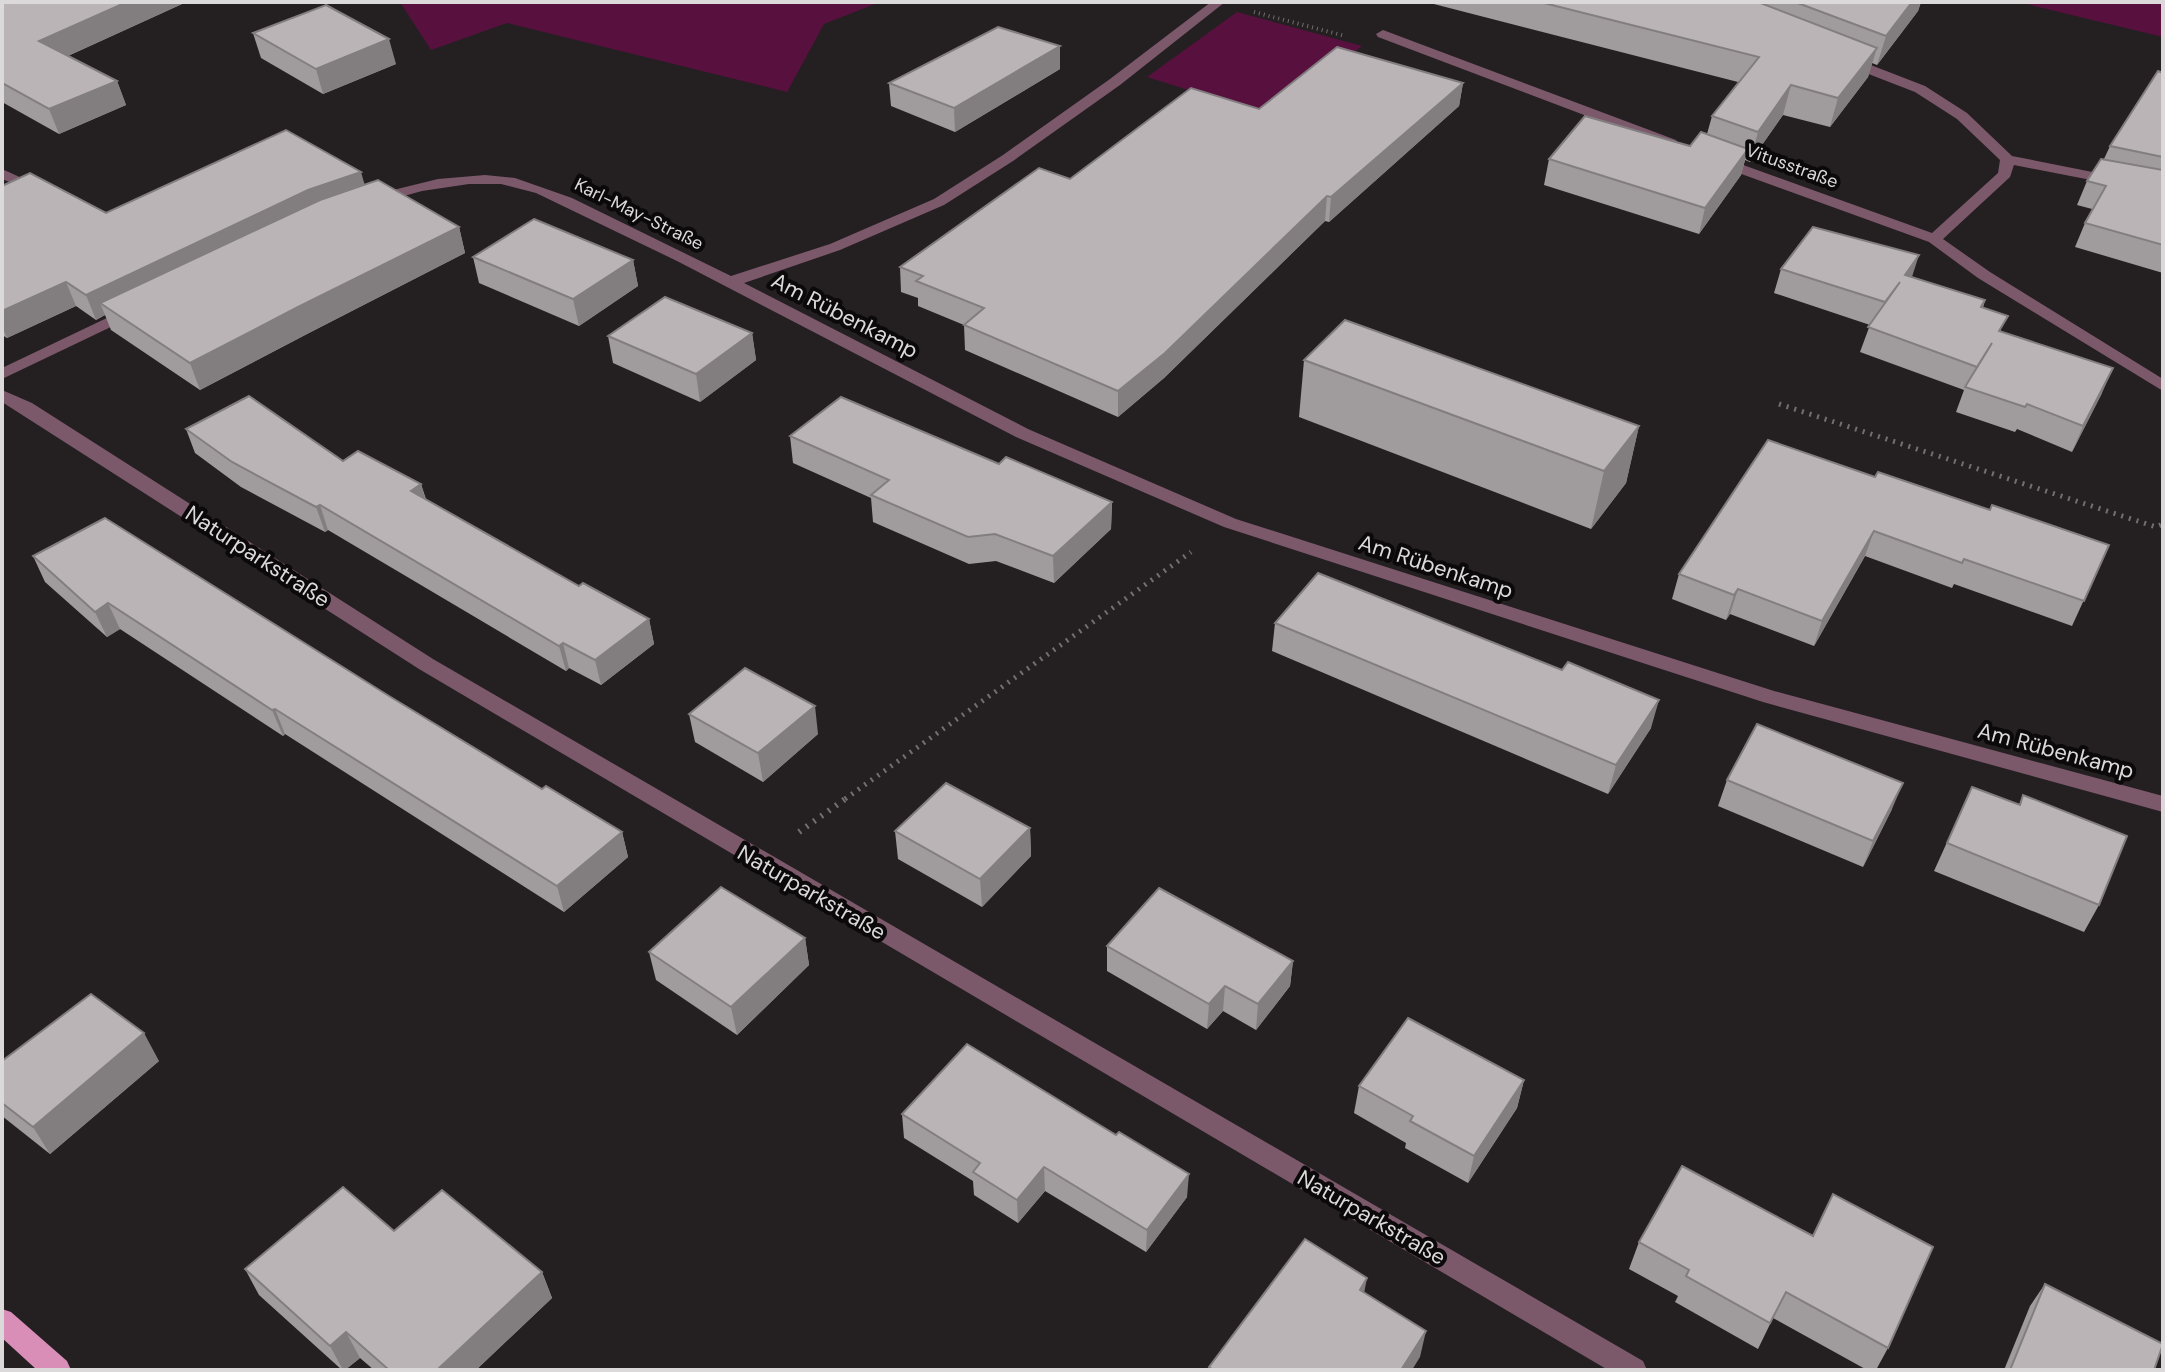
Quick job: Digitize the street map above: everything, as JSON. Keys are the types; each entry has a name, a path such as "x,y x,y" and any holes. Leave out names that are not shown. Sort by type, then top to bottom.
{"main road":[{"path":"2,1321 57,1370"}],"street":[{"path":"730,282 835,247 939,202 1167,45 1219,2"},
{"name":"Vitusstraße","path":"1383,34 1934,239 1984,275 2163,386"},
{"path":"1831,54 1920,89 1962,116 2007,159 2163,190"},
{"path":"1934,239 2005,174 2007,159"},
{"path":"2,173 19,182"},
{"name":"Karl-May-Straße","path":"364,204 420,186 453,181 502,180 524,184 584,209 730,282"},
{"name":"Am Rübenkamp","path":"730,282 1022,433 1230,523 1770,697 2163,804"},
{"path":"2,374 153,301"},
{"name":"Naturparkstraße","path":"2,395 26,407 426,664 1633,1370"}],"path":[{"path":"1219,2 1368,42 1383,34"},
{"path":"1779,404 2156,527 2163,524"},
{"path":"759,861 1230,523"}],"shaded area":[{"path":"400,2 880,2 824,24 787,92 507,23 431,50"},
{"path":"2018,2 2163,2 2163,37"},
{"path":"1237,12 1362,46 1274,117 1147,77"}],"building":[{"path":"2,2 127,2 39,41 117,81 49,109 2,83"},
{"path":"1540,2 1758,2 1877,48 1838,98 1791,85 1758,132 1712,116 1759,57"},
{"path":"1795,2 1912,2 1886,36"},
{"path":"326,5 389,39 316,69 253,33"},
{"path":"998,27 1060,46 954,108 889,83"},
{"path":"1337,47 1463,83 1331,197 1327,196 1165,353 1118,391 964,325 984,308 916,281 923,276 900,267 1039,168 1070,179 1191,88 1259,109"},
{"path":"2158,71 2163,73 2163,157 2110,146"},
{"path":"1585,116 1690,146 1701,132 1748,149 1705,208 1549,159"},
{"path":"286,130 361,172 308,190 86,295 66,282 2,311 2,186 30,173 106,213"},
{"path":"2101,159 2163,170 2163,245 2085,223 2106,186 2087,181"},
{"path":"378,180 459,227 190,363 100,303 320,200"},
{"path":"534,219 633,260 573,299 473,257"},
{"path":"1813,227 1919,255 1905,275 1985,300 1981,307 2008,316 1999,331 2113,368 2083,426 2027,404 2025,407 1965,387 1992,343 1977,367 1868,327 1900,282 1885,302 1781,269"},
{"path":"665,297 752,333 696,374 608,336"},
{"path":"1345,320 1639,426 1604,471 1304,360"},
{"path":"249,396 343,461 358,451 421,484 411,491 579,586 583,583 649,619 595,660 563,643 559,646 320,505 316,507 232,462 186,429"},
{"path":"841,397 999,464 1006,457 1112,502 1053,556 995,534 968,537 871,495 889,480 790,436"},
{"path":"1768,440 1875,477 1878,472 1990,510 1992,505 2109,545 2084,601 1964,559 1962,563 1874,531 1822,621 1738,589 1734,595 1679,574"},
{"path":"105,518 542,789 546,786 622,832 557,886 275,709 272,710 108,603 95,612 33,556"},
{"path":"1318,573 1562,670 1568,662 1659,700 1616,765 1275,623"},
{"path":"745,668 815,706 758,753 689,714"},
{"path":"1757,724 1903,783 1873,841 1727,780"},
{"path":"946,783 1030,828 980,879 895,831"},
{"path":"1972,787 2020,805 2023,795 2127,836 2099,905 1947,843"},
{"path":"721,887 805,938 731,1007 649,952"},
{"path":"1159,888 1293,961 1258,1004 1225,986 1209,1004 1107,946"},
{"path":"91,994 144,1033 33,1127 2,1103 2,1061"},
{"path":"1408,1018 1524,1080 1474,1156 1410,1121 1413,1116 1359,1086"},
{"path":"967,1044 1116,1135 1119,1132 1189,1174 1147,1230 1044,1167 1017,1200 973,1172 980,1163 902,1114"},
{"path":"1682,1166 1813,1236 1833,1194 1933,1247 1888,1348 1786,1292 1770,1323 1686,1276 1689,1270 1639,1242"},
{"path":"343,1187 394,1231 442,1190 542,1272 437,1370 389,1370 346,1332 330,1346 245,1269"},
{"path":"1305,1239 1367,1278 1360,1290 1426,1331 1401,1370 1213,1370 1209,1367"},
{"path":"2045,1284 2163,1344 2154,1370 2010,1370"}]}
